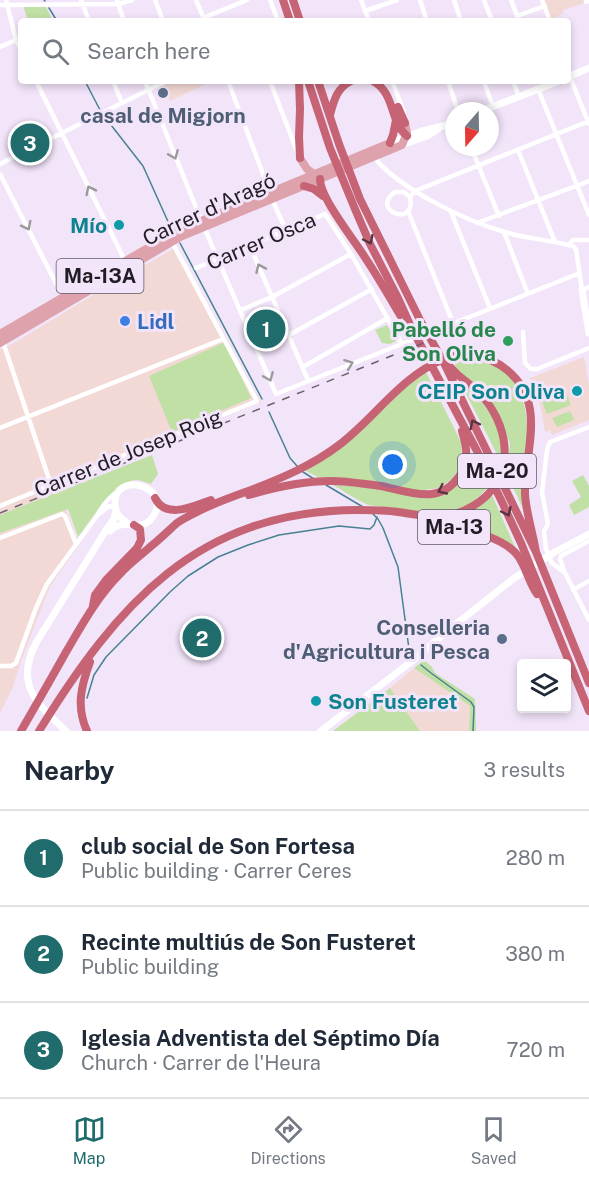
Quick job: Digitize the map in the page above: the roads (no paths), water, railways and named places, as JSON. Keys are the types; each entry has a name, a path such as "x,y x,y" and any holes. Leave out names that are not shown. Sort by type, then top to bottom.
{"highway":[{"path":"283,0 289,18"},
{"path":"293,0 299,18"},
{"path":"299,84 300,158"},
{"name":"Ma-20","path":"310,84 370,244 495,487 525,563"},
{"name":"Ma-20","path":"319,84 329,116 334,146"},
{"path":"329,116 338,91 345,84"},
{"path":"377,84 385,91 407,132"},
{"path":"386,84 391,90 407,132"},
{"path":"390,143 394,132 407,132"},
{"path":"319,174 321,189 327,201 374,271 402,319 411,327"},
{"name":"Ma-20","path":"349,185 421,322 443,361 451,366 457,391 537,554 589,683"},
{"path":"304,186 316,190 327,201"},
{"path":"169,531 178,522 201,510 295,471 327,454 346,440 420,371 458,355 476,356 492,360 506,369 518,381 529,403 531,428 525,495 537,554"},
{"path":"375,511 437,518 460,513 477,504 492,490 501,475 506,450 501,428 488,404 472,386 454,376"},
{"name":"Ma-13","path":"21,731 92,608 119,574 169,531 234,500 308,482 332,481 379,486 420,495 442,491 455,481 465,466 467,448 461,422"},
{"path":"155,498 163,507 177,509 190,507 237,491 249,490"},
{"name":"Ma-13","path":"39,731 93,651 126,611 157,581 194,555 234,534 278,519 322,511 375,511 444,524 492,538 512,550 525,563 543,597 589,711"},
{"path":"92,608 95,595 141,540 140,529 131,525"},
{"path":"87,731 81,715 80,698 93,651"}],"main road":[{"path":"571,74 589,68"},
{"path":"499,104 542,86"},
{"name":"Carrer d'Aragó","path":"126,265 170,235 304,186 319,174 390,143 407,132 445,125"},
{"name":"Carrer d'Aragó","path":"272,196 294,182 374,157 407,132"},
{"path":"300,158 307,169 319,174"},
{"path":"294,182 298,175 300,158"},
{"name":"Carrer d'Aragó","path":"1,338 203,223"},
{"path":"586,289 589,333"},
{"path":"66,731 38,704 31,692 28,681 28,662 36,643 113,521 119,493 123,488 131,485 143,486 150,490 155,498 156,507 153,517 145,523 118,525 103,537"},
{"path":"116,510 120,518 131,525"},
{"path":"321,731 513,579 553,553 589,534"}],"street":[{"path":"0,5 7,2 82,3 132,0"},
{"path":"155,0 162,18"},
{"path":"196,0 204,18"},
{"path":"206,18 248,0"},
{"path":"270,0 278,18"},
{"path":"361,0 368,18"},
{"path":"365,11 397,0"},
{"path":"420,0 426,18"},
{"path":"454,0 460,18"},
{"path":"484,0 491,18"},
{"path":"511,0 518,18"},
{"path":"542,0 549,18"},
{"path":"7,2 18,44"},
{"path":"118,2 123,18"},
{"path":"82,3 88,18"},
{"path":"520,18 545,6"},
{"path":"0,47 16,40"},
{"path":"410,198 415,191 589,122 571,80"},
{"path":"38,84 126,265"},
{"path":"114,84 122,103"},
{"path":"145,84 276,394 580,273"},
{"path":"0,164 161,84"},
{"path":"229,84 286,230"},
{"path":"271,84 300,158"},
{"path":"393,84 405,114 407,132"},
{"path":"449,84 455,102"},
{"path":"485,84 491,102"},
{"path":"514,84 519,96"},
{"path":"542,86 556,134 589,215"},
{"path":"518,150 555,242"},
{"path":"474,156 499,216"},
{"path":"374,157 404,184 451,212 504,232 573,246 576,249 580,273 586,289"},
{"path":"0,174 67,299"},
{"path":"477,223 589,181"},
{"path":"404,192 410,198 411,205 408,211 401,214 394,213 389,208 388,201 391,194 404,192"},
{"path":"408,211 453,323"},
{"path":"451,212 490,308"},
{"name":"Carrer Osca","path":"196,268 325,214 351,254"},
{"path":"504,232 528,294"},
{"path":"568,245 573,240 589,240"},
{"path":"0,428 223,339 172,242"},
{"path":"250,246 308,380"},
{"path":"241,310 273,297 351,254 402,344"},
{"path":"289,335 372,289"},
{"path":"303,367 388,318"},
{"path":"523,332 525,363 531,369 537,369 589,348"},
{"path":"1,338 51,485"},
{"name":"Carrer de Josep Roig","path":"0,506 256,401 223,339"},
{"path":"565,573 552,563 546,549 544,531 548,524 542,492 547,450 550,442 589,427"},
{"path":"0,666 11,666 17,661 44,590 100,510 123,488"},
{"path":"97,516 109,506 116,510"},
{"path":"0,538 62,514 65,516 76,544"},
{"path":"589,542 561,556 560,559 589,620"},
{"path":"573,590 589,581"}],"waterway":[{"path":"49,8 55,18"},
{"path":"87,84 100,110"},
{"path":"104,116 143,166 170,226"},
{"path":"180,243 262,399"},
{"path":"269,412 290,458 297,466"},
{"path":"303,472 314,479"},
{"path":"326,485 363,507"},
{"path":"372,513 383,528 398,567 409,649"},
{"path":"87,698 94,675 106,657 170,592 188,576 218,557 279,535 339,526 370,529 377,517"},
{"path":"421,665 471,702 474,707 473,731"}],"railway":[{"path":"0,513 441,336"}],"place":[{"name":"casal de Migjorn","path":"163,93"},
{"name":"Iglesia Adventista del Séptimo Día","path":"30,143"},
{"name":"Mío","path":"119,225"},
{"name":"Lidl","path":"125,321"},
{"name":"club social de Son Fortesa","path":"266,329"},
{"name":"Pabelló de Son Oliva","path":"508,341"},
{"name":"CEIP Son Oliva","path":"577,391"},
{"name":"Recinte multiús de Son Fusteret","path":"202,638"},
{"name":"Conselleria d'Agricultura i Pesca","path":"502,639"},
{"name":"Son Fusteret","path":"316,701"}]}
